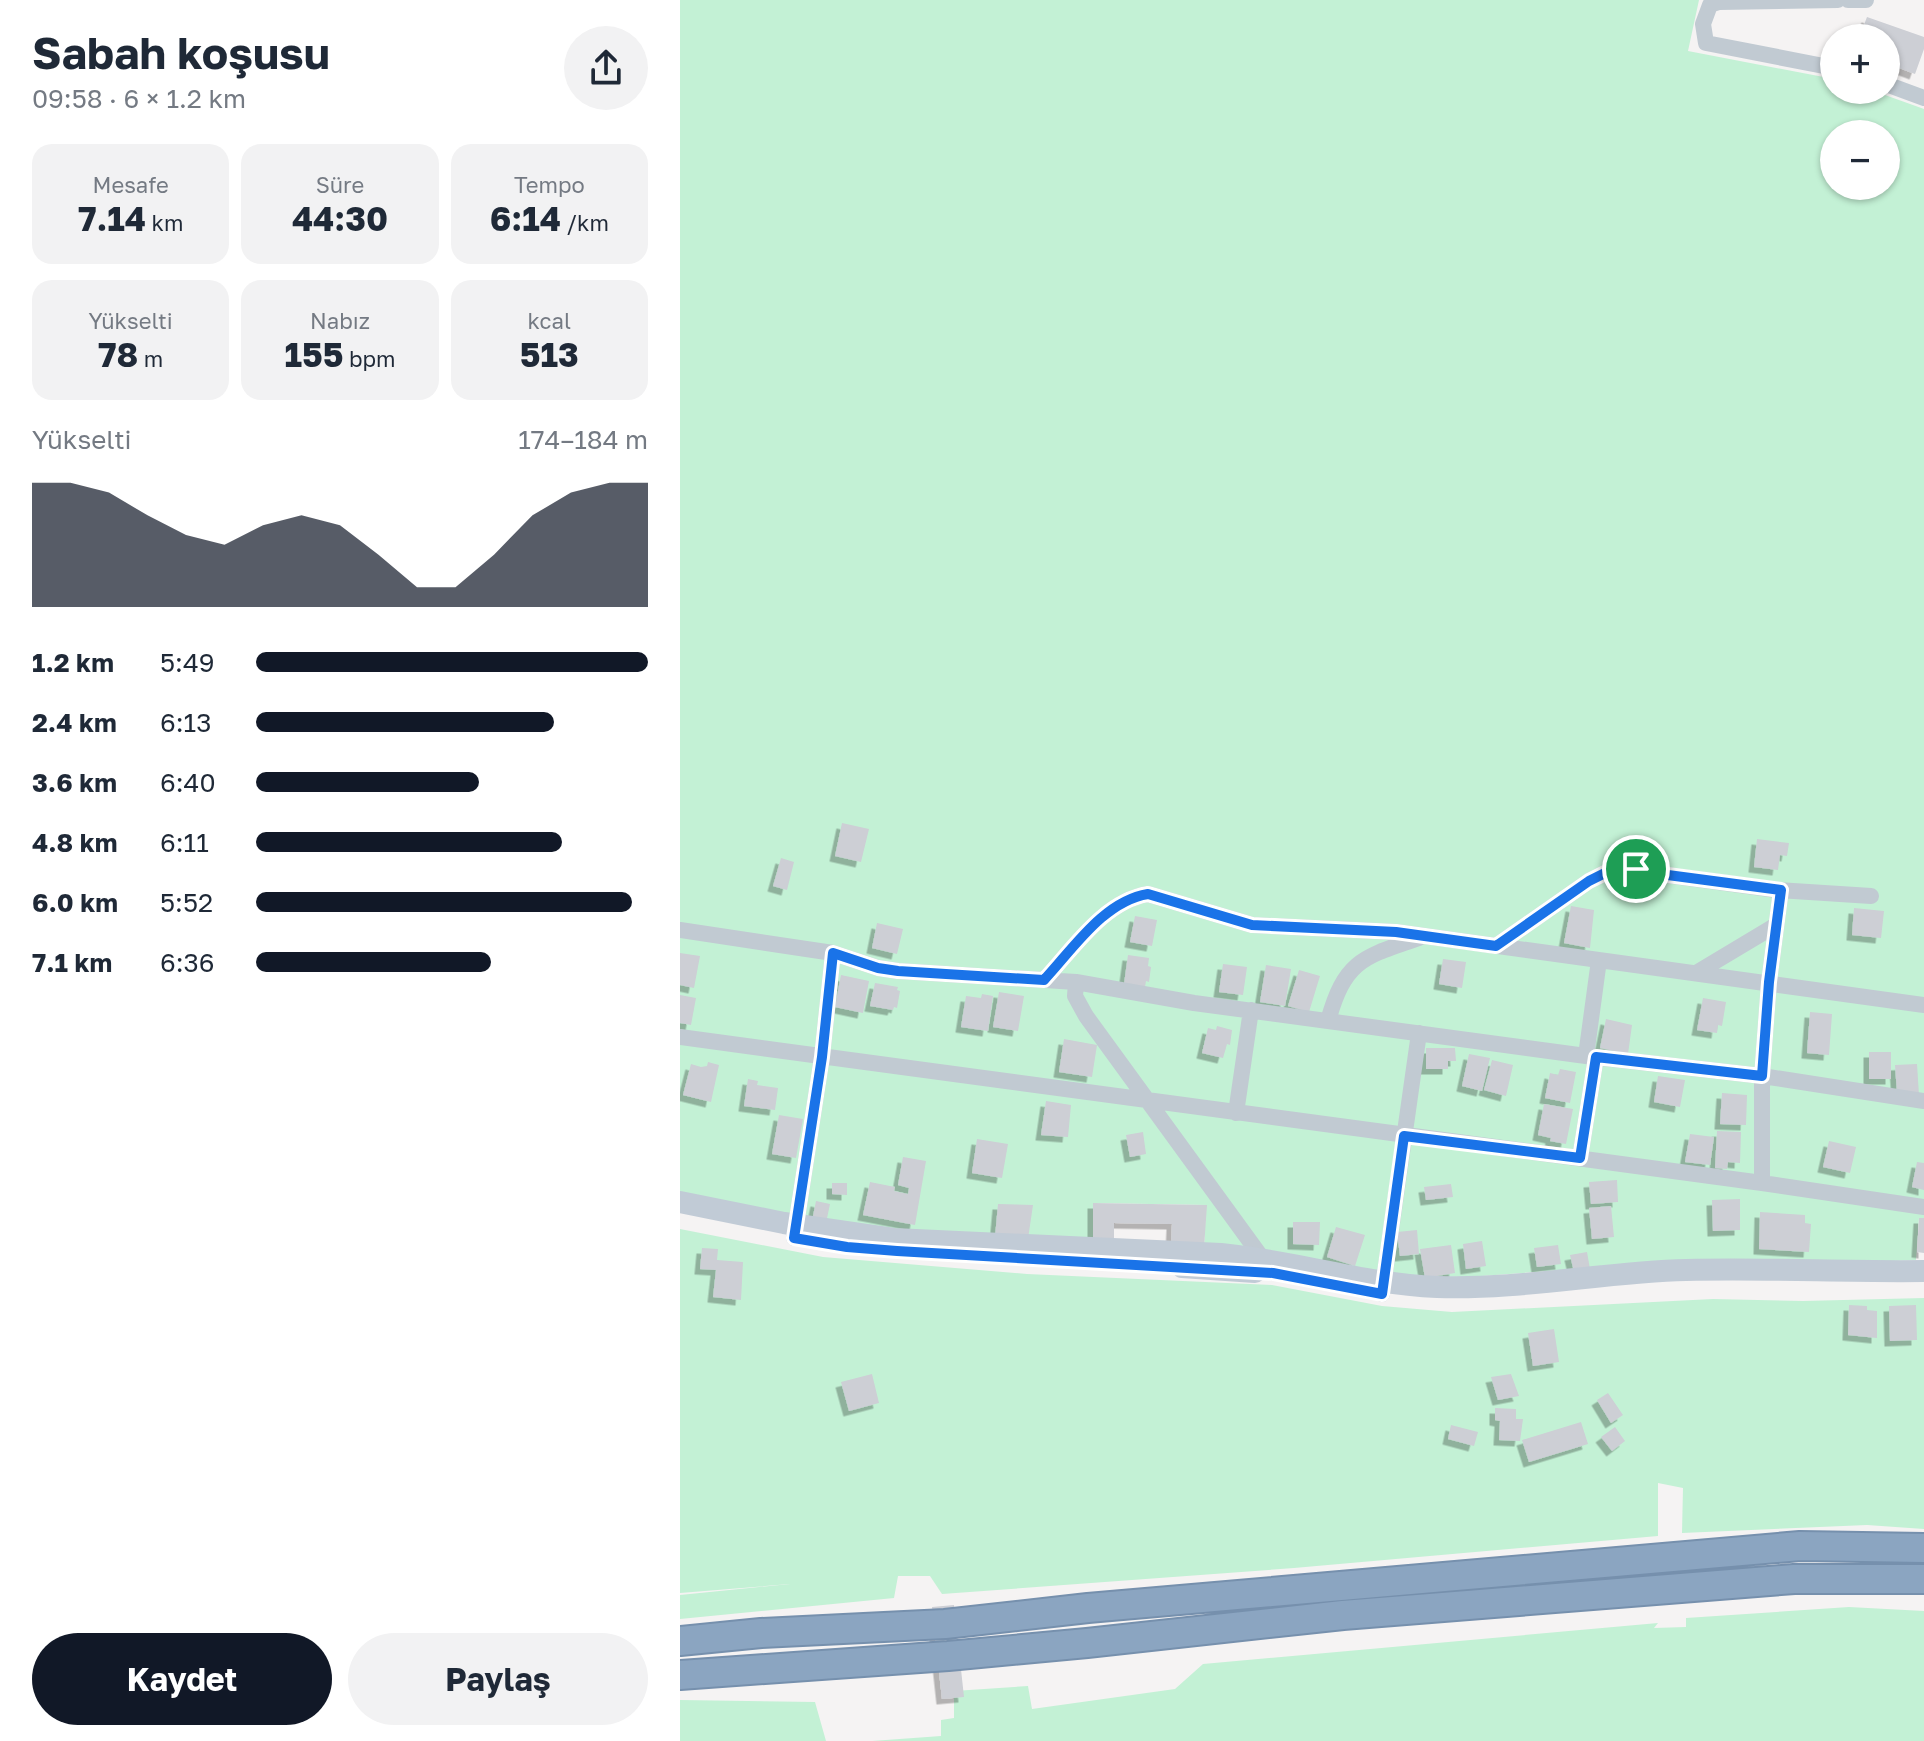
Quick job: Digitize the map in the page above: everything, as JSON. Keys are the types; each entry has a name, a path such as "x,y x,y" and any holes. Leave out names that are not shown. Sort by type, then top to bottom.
{"highway":[{"path":"680,1641 761,1633 945,1624 1088,1608 1800,1546 1924,1548"},
{"path":"680,1675 948,1656 1343,1615 1794,1579 1924,1579"}],"main road":[{"path":"680,1202 847,1247 1268,1266 1383,1288 1418,1299 1486,1301 1695,1283 1924,1283"},
{"path":"680,1215 795,1232"},
{"path":"1383,1288 1490,1286 1685,1270 1924,1271"}],"street":[{"path":"1820,65 1706,43 1703,24 1714,3 1838,0"},
{"path":"1848,0 1866,0"},
{"path":"1900,89 1924,98"},
{"path":"1496,946 1589,881 1615,868 1781,890 1871,896"},
{"path":"1762,1183 1762,1076 1769,982 1781,890"},
{"path":"1044,980 1113,908 1133,897 1148,894 1252,925 1424,936 1924,1005"},
{"path":"680,918 703,933"},
{"path":"1696,973 1776,925"},
{"path":"680,930 833,953 878,968 898,971 1076,982 1328,1021 1762,1076 1924,1101"},
{"path":"1328,1021 1342,981 1355,965 1375,953 1424,936"},
{"path":"795,1232 822,1057 833,953"},
{"path":"1580,1158 1599,960"},
{"path":"1076,982 1075,996 1086,1016 1268,1266"},
{"path":"1236,1113 1251,1010"},
{"path":"1383,1288 1419,1033"},
{"path":"680,1037 1924,1207"}],"green space":[{"path":"680,0 1699,0 1688,51 1820,76 1820,104 1900,104 1900,100 1924,109 1924,1218 1919,1218 1916,1260 1816,1264 1685,1261 1468,1277 1399,1276 1204,1248 1206,1205 1093,1203 1093,1243 851,1228 680,1196"},
{"path":"680,1229 823,1257 1027,1274 1272,1285 1382,1306 1452,1312 1713,1299 1803,1301 1924,1298 1924,1529 1867,1525 1682,1533 1683,1488 1658,1483 1658,1536 1294,1568 942,1594 930,1576 898,1576 894,1598 680,1619 680,1595 790,1584 680,1593"},
{"path":"1849,1607 1924,1611 1924,1741 872,1741 941,1736 941,1720 954,1718 954,1691 1028,1686 1032,1709 1175,1689 1203,1664 1658,1623 1654,1628 1686,1627 1686,1618"},
{"path":"680,1700 815,1702 826,1741 680,1741"}],"building":[{"path":"1867,17 1887,24 1864,24"},
{"path":"1900,29 1924,37 1924,49 1915,74 1900,68"},
{"path":"842,823 869,829 861,862 835,856"},
{"path":"1757,839 1789,843 1787,856 1780,855 1778,870 1754,867"},
{"path":"781,858 794,862 787,890 773,886"},
{"path":"1571,906 1594,910 1590,948 1564,943"},
{"path":"1854,908 1884,911 1881,938 1852,935"},
{"path":"1135,916 1157,920 1152,946 1130,942"},
{"path":"877,923 903,929 897,954 872,948"},
{"path":"680,953 700,956 694,988 680,985"},
{"path":"1128,955 1149,958 1149,982 1146,981 1145,987 1124,984"},
{"path":"1443,959 1466,962 1462,988 1439,984"},
{"path":"1223,964 1247,967 1243,995 1219,992"},
{"path":"1266,965 1291,969 1285,1006 1260,1002"},
{"path":"1299,970 1320,976 1309,1012 1288,1006"},
{"path":"841,975 869,981 863,1013 835,1007"},
{"path":"875,983 898,987 897,1008 870,1006"},
{"path":"999,992 1024,996 1018,1031 993,1027"},
{"path":"982,994 993,996 988,1031 961,1027 966,996 981,998"},
{"path":"680,995 696,998 691,1025 680,1023"},
{"path":"1703,998 1726,1002 1722,1026 1718,1025 1717,1033 1697,1030"},
{"path":"1810,1012 1832,1014 1829,1055 1807,1053"},
{"path":"1606,1019 1632,1025 1628,1054 1600,1048"},
{"path":"1217,1026 1232,1030 1230,1045 1227,1044 1223,1058 1202,1053 1208,1028 1216,1030"},
{"path":"1064,1039 1097,1045 1092,1077 1059,1072"},
{"path":"1426,1048 1455,1048 1456,1061 1448,1061 1448,1069 1426,1069"},
{"path":"1869,1052 1891,1052 1891,1079 1869,1079"},
{"path":"1469,1054 1490,1058 1482,1091 1462,1086"},
{"path":"1492,1060 1513,1065 1506,1096 1484,1090"},
{"path":"708,1062 719,1065 711,1102 683,1095 691,1064 701,1067 707,1066"},
{"path":"1917,1064 1919,1095 1897,1093 1895,1065"},
{"path":"1560,1069 1576,1072 1570,1103 1545,1098 1550,1073 1558,1075"},
{"path":"1658,1076 1685,1080 1680,1107 1654,1102"},
{"path":"748,1079 758,1081 757,1085 778,1088 775,1110 744,1106"},
{"path":"1722,1093 1747,1095 1746,1125 1720,1124"},
{"path":"1046,1101 1071,1105 1068,1137 1041,1135"},
{"path":"1544,1104 1573,1109 1566,1144 1538,1135"},
{"path":"779,1115 803,1119 796,1158 772,1154"},
{"path":"1717,1131 1741,1132 1740,1163 1728,1162 1727,1169 1715,1168"},
{"path":"1143,1132 1146,1154 1130,1157 1126,1135"},
{"path":"1690,1134 1714,1137 1710,1165 1685,1162"},
{"path":"977,1139 1008,1144 1002,1178 972,1173"},
{"path":"1829,1141 1856,1147 1850,1173 1823,1167"},
{"path":"903,1157 926,1161 915,1225 863,1215 870,1182 895,1187 894,1191 908,1194 909,1188 898,1185"},
{"path":"1917,1162 1924,1163 1924,1190 1912,1187"},
{"path":"1617,1180 1618,1202 1591,1204 1589,1182"},
{"path":"832,1183 847,1183 847,1195 832,1194"},
{"path":"1451,1184 1453,1197 1426,1200 1424,1187"},
{"path":"1740,1199 1740,1230 1713,1231 1712,1200"},
{"path":"816,1201 830,1204 826,1223 812,1221"},
{"path":"1093,1203 1207,1205 1204,1248 1171,1246 1172,1224 1114,1223 1114,1244 1093,1243"},
{"path":"998,1204 1033,1205 1028,1239 995,1237"},
{"path":"1611,1206 1614,1237 1592,1239 1589,1208"},
{"path":"1760,1212 1805,1215 1805,1223 1811,1224 1809,1252 1759,1249"},
{"path":"1919,1218 1924,1218 1924,1253 1917,1252"},
{"path":"1293,1222 1320,1222 1319,1245 1293,1244"},
{"path":"1336,1227 1365,1235 1355,1266 1327,1257"},
{"path":"1417,1230 1419,1254 1400,1256 1397,1232"},
{"path":"1482,1241 1486,1266 1466,1269 1463,1244"},
{"path":"1451,1245 1455,1273 1425,1278 1420,1249"},
{"path":"1558,1245 1561,1264 1537,1267 1534,1248"},
{"path":"702,1248 718,1249 717,1260 743,1262 741,1300 713,1297 716,1270 700,1269"},
{"path":"1587,1252 1590,1269 1574,1272 1570,1255"},
{"path":"1849,1305 1867,1306 1867,1310 1877,1311 1877,1338 1848,1335"},
{"path":"1916,1305 1917,1340 1890,1341 1889,1306"},
{"path":"1554,1329 1559,1362 1533,1366 1528,1333"},
{"path":"872,1374 879,1403 849,1411 841,1382"},
{"path":"1511,1374 1519,1396 1498,1400 1491,1377"},
{"path":"1608,1393 1623,1415 1611,1423 1597,1400"},
{"path":"1495,1408 1516,1409 1516,1419 1523,1419 1520,1441 1499,1440 1500,1421 1495,1420"},
{"path":"1581,1422 1588,1444 1529,1462 1522,1440"},
{"path":"1451,1425 1478,1432 1474,1446 1448,1439"},
{"path":"1615,1427 1625,1441 1612,1451 1601,1437"},
{"path":"954,1605 964,1697 942,1699 932,1607"}],"route":[{"path":"1615,868 1636,869 1781,890 1769,982 1762,1076 1596,1057 1580,1158 1404,1136 1382,1294 1273,1273 897,1251 794,1238 822,1057 833,953 878,968 898,971 1044,980 1113,908 1133,897 1148,894 1252,925 1396,932 1496,946 1602,873 1615,868"}]}
